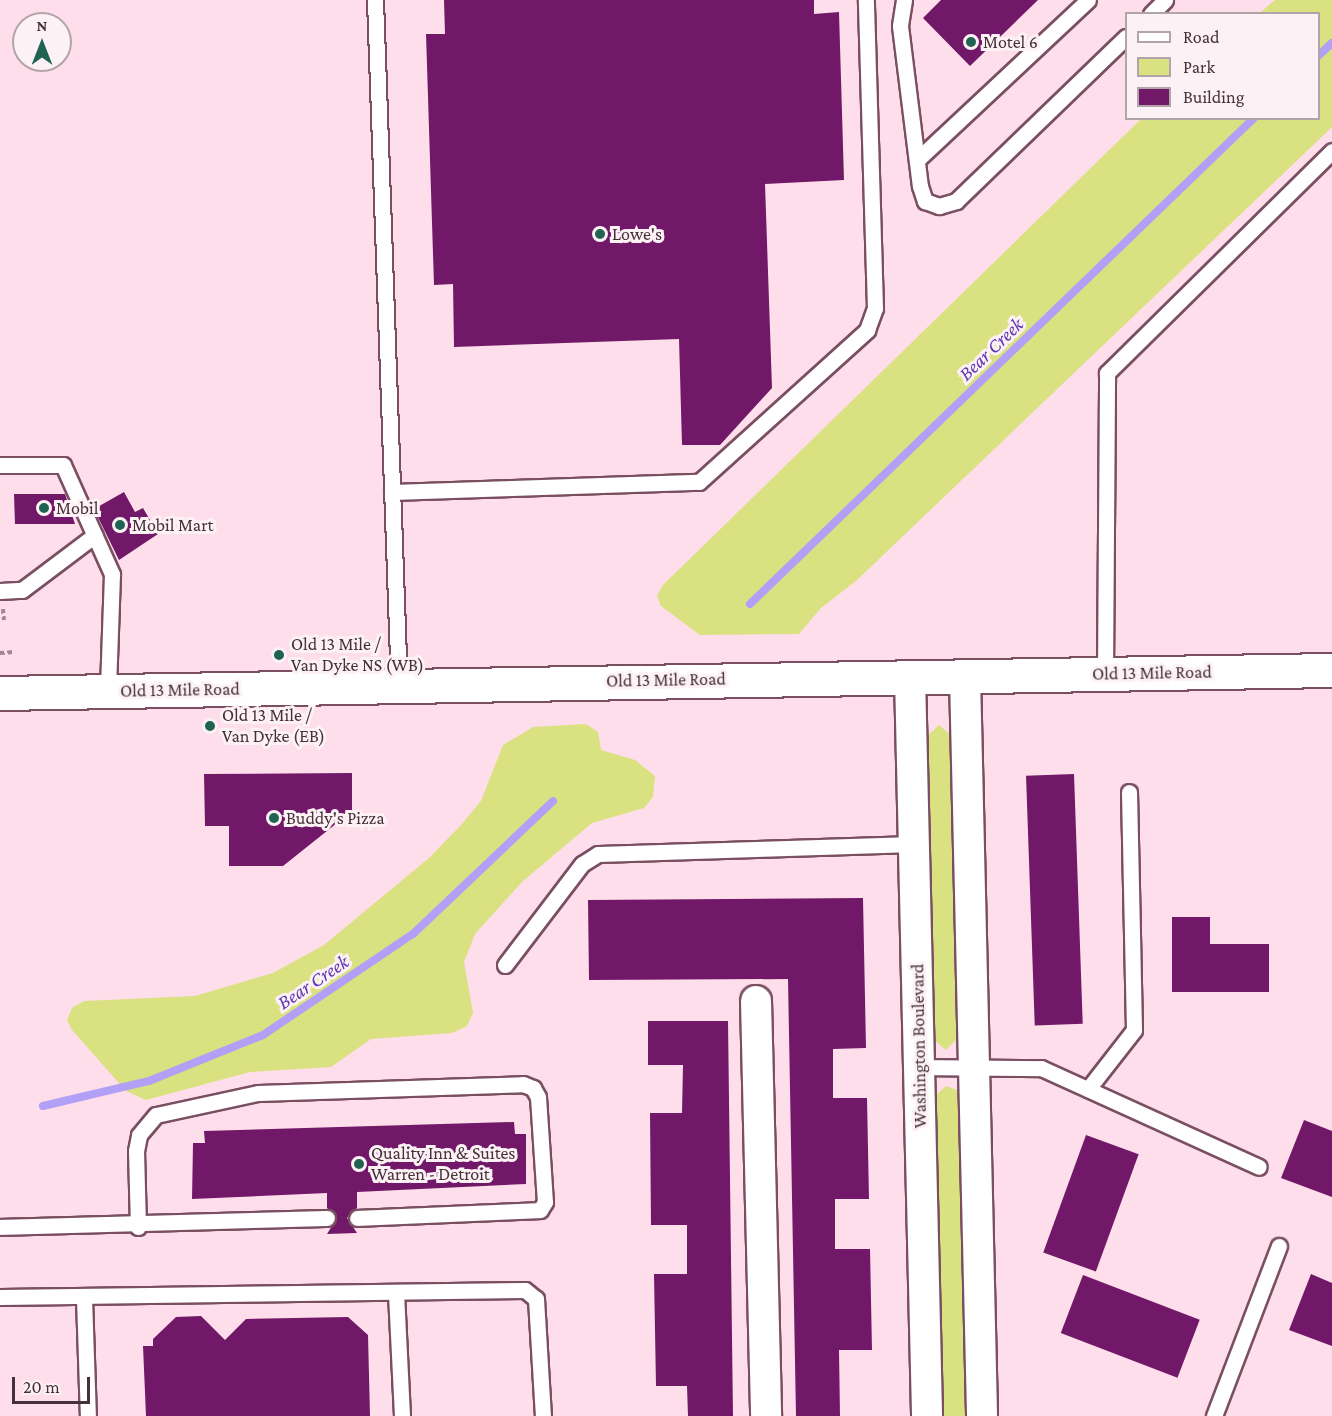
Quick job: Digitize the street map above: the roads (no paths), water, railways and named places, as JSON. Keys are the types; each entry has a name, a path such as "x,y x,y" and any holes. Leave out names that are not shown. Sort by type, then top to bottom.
{"street":[{"name":"Old 13 Mile Road","path":"0,693 1332,670"},
{"name":"Washington Boulevard","path":"910,676 927,1416"},
{"path":"965,676 982,1416"},
{"path":"756,1001 766,1416"}],"lane":[{"path":"375,0 399,686"},
{"path":"392,492 699,482 867,330 875,308 866,0"},
{"path":"904,0 900,26 917,160 925,201 939,206 956,201 1125,38"},
{"path":"917,160 1088,0"},
{"path":"1153,12 1165,0"},
{"path":"1105,674 1107,373 1332,151"},
{"path":"0,465 63,465 112,574 108,691"},
{"path":"0,591 22,590 95,535"},
{"path":"1088,1089 1134,1030 1129,792"},
{"path":"505,965 582,864 597,854 914,844"},
{"path":"919,1066 974,1065 1041,1068 1259,1167"},
{"path":"138,1227 136,1151 139,1135 156,1115 258,1093 522,1084 533,1088 538,1097 545,1202 540,1210 357,1218"},
{"path":"0,1227 138,1227 327,1218"},
{"path":"1214,1416 1279,1246"},
{"path":"0,1297 532,1292 536,1299 543,1416"},
{"path":"396,1293 402,1416"},
{"path":"84,1298 88,1416"}],"waterway":[{"name":"Bear Creek","path":"1320,54 1332,43"},
{"name":"Bear Creek","path":"750,604 1252,120"},
{"name":"Bear Creek","path":"43,1106 149,1081 263,1035 413,934 553,801"}],"place":[{"name":"Motel 6","path":"971,42"},
{"name":"Lowe's","path":"600,234"},
{"name":"Mobil","path":"44,508"},
{"name":"Mobil Mart","path":"120,525"},
{"name":"Old 13 Mile / Van Dyke NS (WB)","path":"279,655"},
{"name":"Old 13 Mile / Van Dyke (EB)","path":"210,726"},
{"name":"Buddy's Pizza","path":"274,818"},
{"name":"Quality Inn & Suites Warren - Detroit","path":"359,1164"}]}
